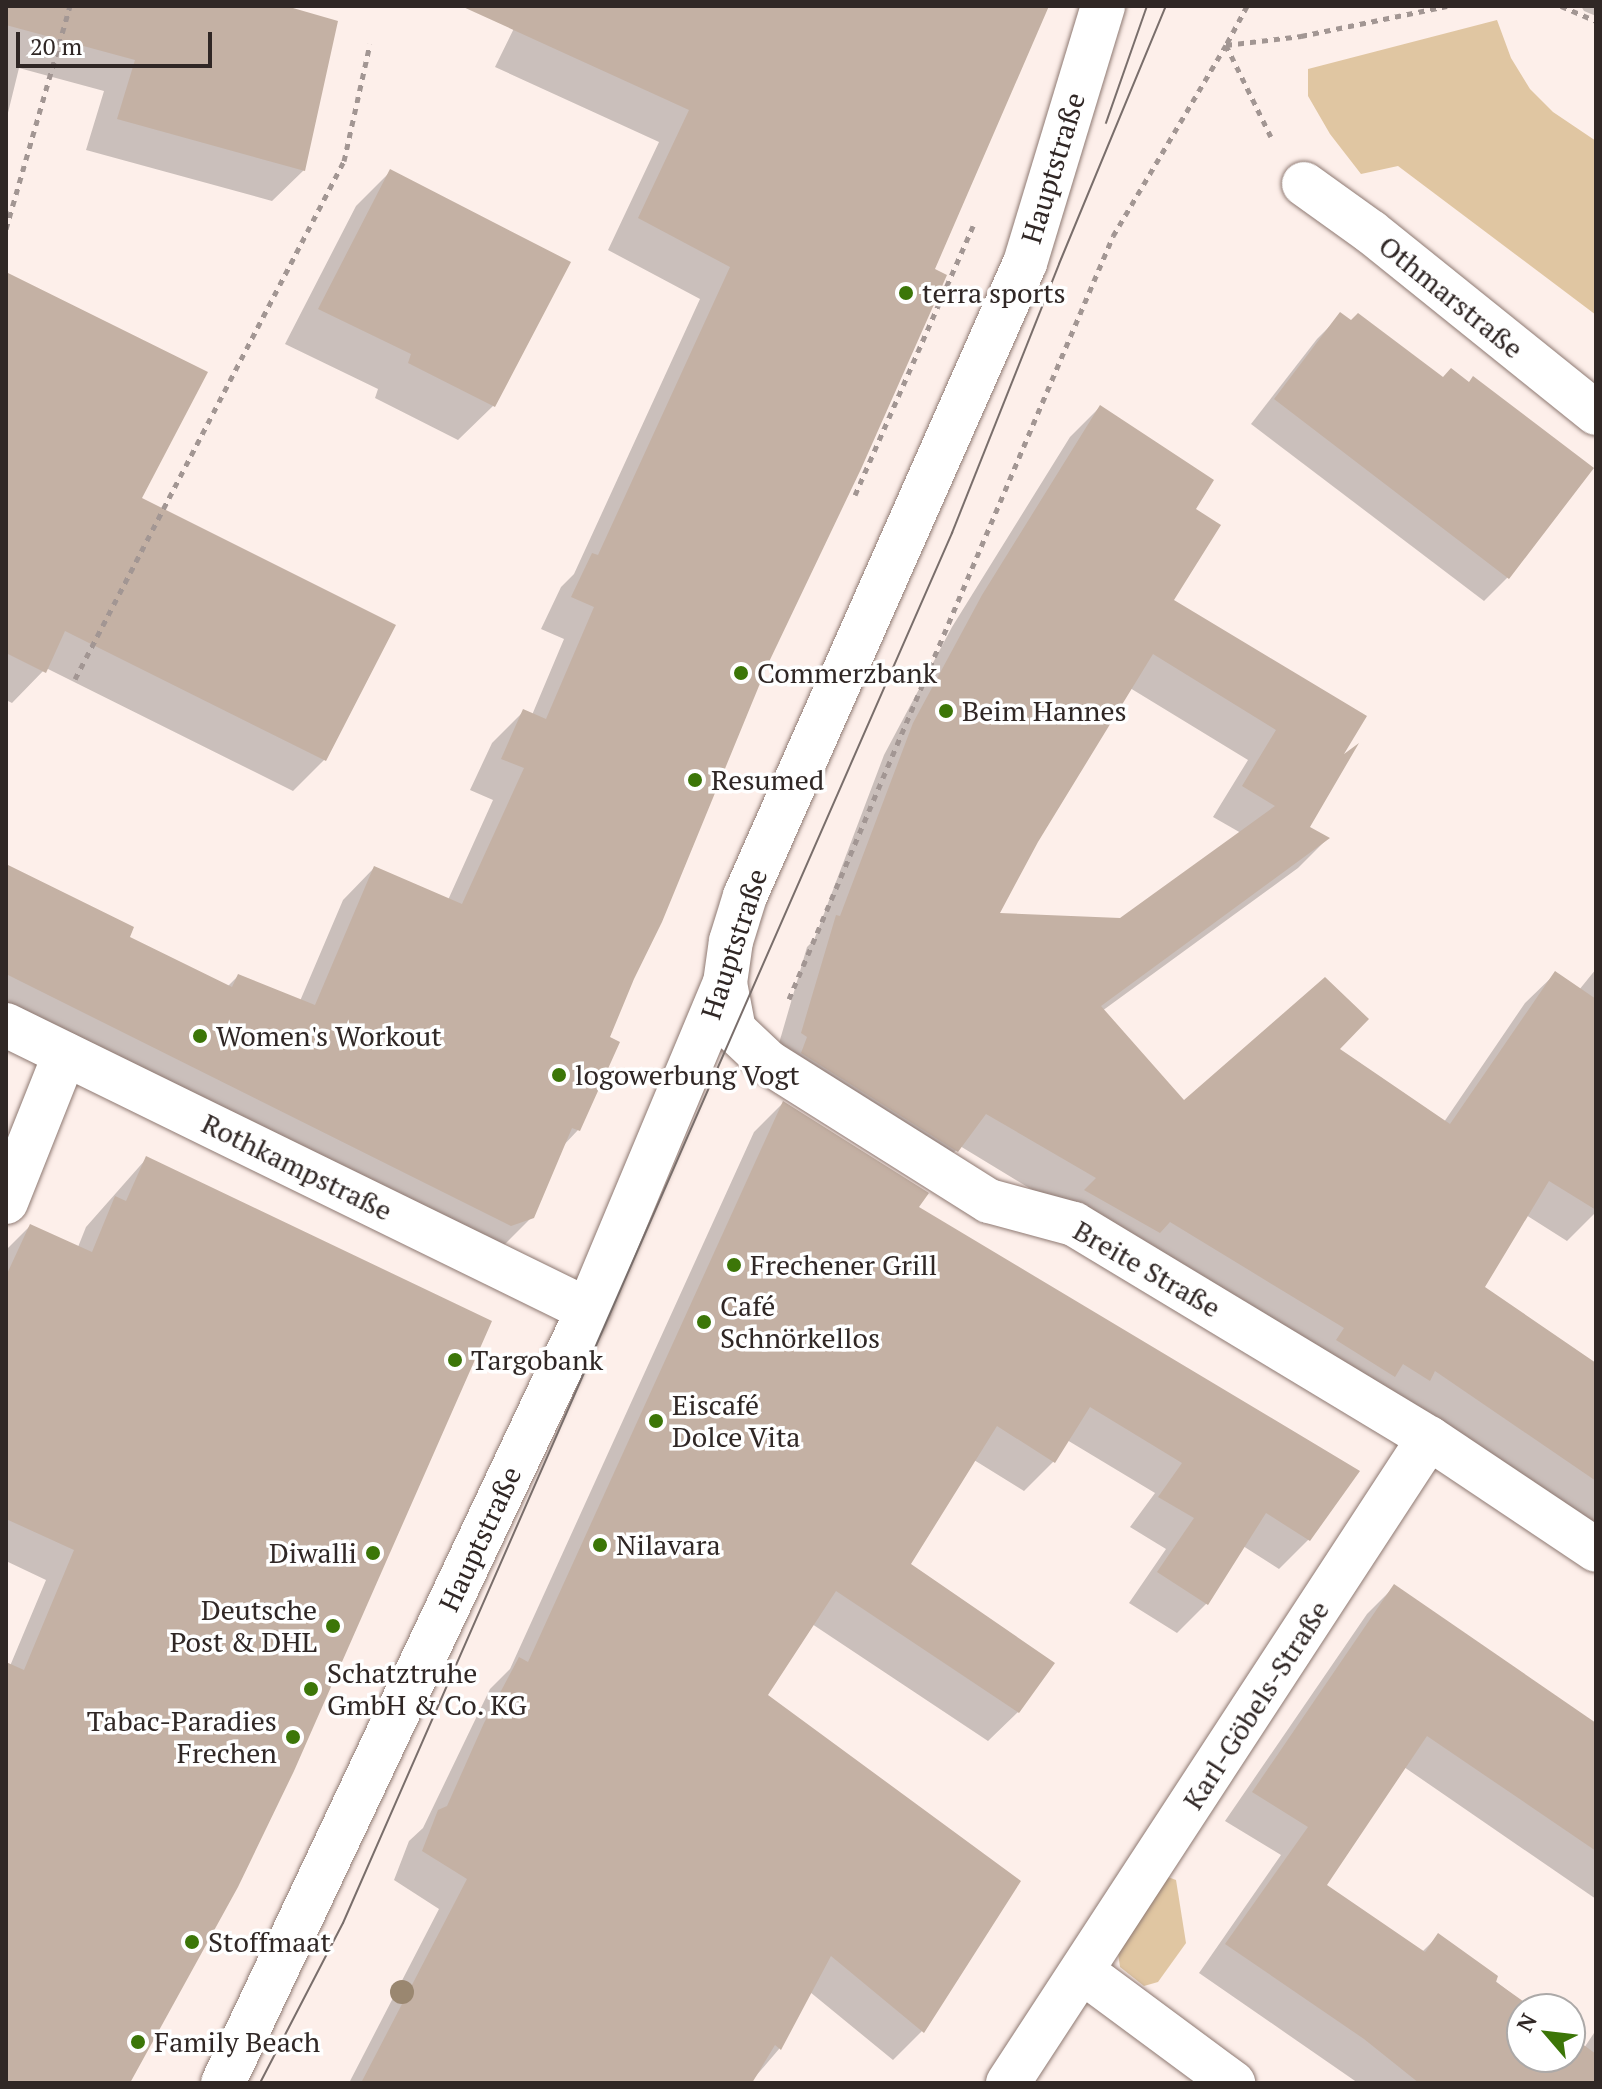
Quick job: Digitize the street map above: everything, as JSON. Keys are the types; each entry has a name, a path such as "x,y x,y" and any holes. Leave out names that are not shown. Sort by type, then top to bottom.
{"street":[{"name":"Hauptstraße","path":"223,2083 588,1310 725,983 731,941 745,896 1025,263 1103,6"},
{"name":"Othmarstraße","path":"1304,184 1371,232 1596,413"},
{"name":"Breite Straße","path":"725,983 734,1030 768,1062 989,1201 1074,1224 1429,1438 1596,1550"},
{"name":"Rothkampstraße","path":"6,1025 588,1310"},
{"path":"6,1202 65,1054"},
{"name":"Karl-Göbels-Straße","path":"1008,2083 1429,1438"},
{"path":"1083,1972 1233,2083"}],"path":[{"path":"6,229 70,6"},
{"path":"725,983 786,1004 1113,236 1247,6"},
{"path":"1226,45 1301,36 1447,6"},
{"path":"1561,6 1596,21"},
{"path":"75,679 344,161 370,44"},
{"path":"1226,45 1264,127 1304,184"}],"shaded area":[{"path":"1497,20 1511,58 1530,89 1553,112 1596,141 1596,315 1398,166 1361,174 1330,134 1308,96 1308,69"},
{"path":"1168,1877 1176,1880 1186,1943 1158,1982 1144,1986 1120,1967 1118,1953"}],"building":[{"path":"6,6 286,6 338,21 305,171 117,119 135,60 6,25"},
{"path":"461,6 1049,6 935,269 947,275 861,469 768,664 662,922 634,979 610,1037 620,1042 580,1131 572,1128 534,1218 511,1226 6,974 6,864 134,927 130,937 232,987 238,974 315,1005 374,866 462,904 524,768 501,759 523,709 546,719 594,607 571,597 592,553 598,555 730,267 638,218 689,110"},
{"path":"390,169 571,262 495,407 408,363 411,354 318,309"},
{"path":"6,272 208,372 142,498 396,625 326,761 65,631 46,673 6,653"},
{"path":"1340,312 1351,320 1358,313 1443,377 1451,368 1469,382 1473,376 1594,468 1509,579 1274,399"},
{"path":"1100,405 1214,480 1196,509 1221,525 1174,600 1367,716 1344,754 1359,743 1310,827 1330,838 1101,1006 1184,1100 1325,977 1369,1019 1340,1049 1450,1124 1555,971 1596,999 1596,1210 1549,1181 1485,1287 1596,1363 1596,1481 1435,1371 1430,1381 1403,1364 1395,1377 1336,1340 1344,1328 1170,1222 1160,1233 1084,1190 1096,1178 986,1114 958,1152 801,1053 807,1037 801,1033 836,915 840,916 913,723 982,595","holes":["1153,654 1276,730 1242,786 1275,806 1120,918 1000,913 1038,842"]},
{"path":"783,1101 929,1193 919,1207 1360,1471 1310,1541 1266,1513 1208,1605 1157,1572 1194,1518 1158,1497 1182,1463 1090,1407 1055,1463 997,1426 911,1564 1055,1663 1019,1713 836,1591 768,1695 1021,1881 924,2033 831,1956 781,2050 775,2045 752,2083 361,2083 467,1879 422,1851 438,1810 447,1806 484,1723 519,1657 528,1662"},
{"path":"146,1156 492,1321 294,1771 238,1887 130,2083 6,2083 6,1662 24,1670 74,1550 6,1519 6,1276 30,1224 92,1252 115,1196 126,1201"},
{"path":"1394,1584 1596,1723 1596,1851 1427,1736 1327,1885 1425,1952 1438,1933 1498,1976 1496,1982 1511,1993 1506,1993 1506,2073 1586,2073 1586,2047 1596,2054 1596,2083 1419,2083 1364,2039 1225,1944 1308,1827 1252,1792"}],"tram line":[{"path":"1106,123 1147,6"},
{"path":"260,2083 343,1923 952,533 1166,6"}],"place":[{"name":"terra sports","path":"906,293"},
{"name":"Commerzbank","path":"741,673"},
{"name":"Beim Hannes","path":"946,711"},
{"name":"Resumed","path":"695,780"},
{"name":"Women's Workout","path":"200,1036"},
{"name":"logowerbung Vogt","path":"559,1075"},
{"name":"Frechener Grill","path":"734,1265"},
{"name":"Café Schnörkellos","path":"704,1322"},
{"name":"Targobank","path":"455,1360"},
{"name":"Eiscafé Dolce Vita","path":"656,1421"},
{"name":"Nilavara","path":"600,1545"},
{"name":"Diwalli","path":"373,1553"},
{"name":"Deutsche Post & DHL","path":"333,1626"},
{"name":"Schatztruhe GmbH & Co. KG","path":"311,1689"},
{"name":"Tabac-Paradies Frechen","path":"293,1737"},
{"name":"Stoffmaat","path":"192,1942"},
{"name":"Family Beach","path":"138,2042"}]}
